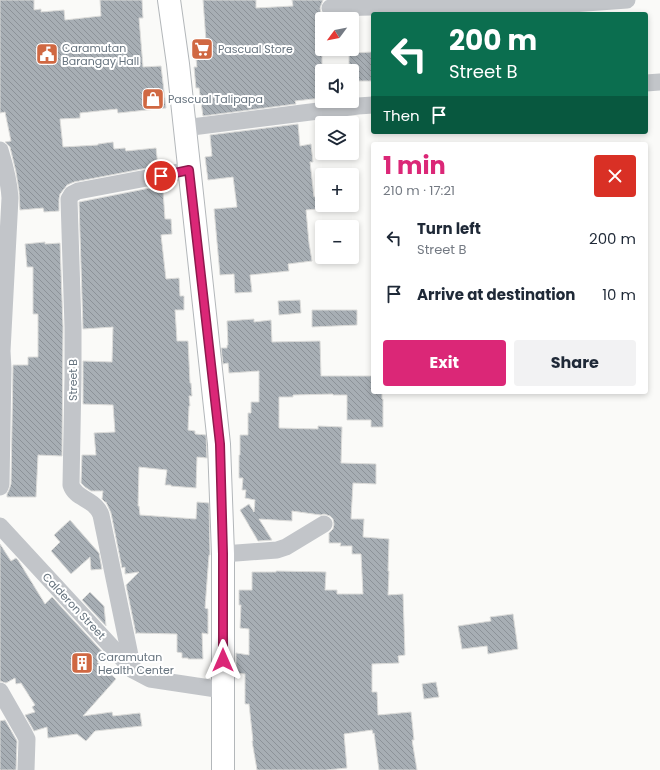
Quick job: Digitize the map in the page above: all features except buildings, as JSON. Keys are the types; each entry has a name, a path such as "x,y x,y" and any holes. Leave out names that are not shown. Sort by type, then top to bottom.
{"highway":[{"path":"169,0 178,64 220,444 223,554 223,770"}],"street":[{"path":"330,8 454,5 473,11 627,0"},
{"path":"648,83 660,82"},
{"path":"184,128 371,105"},
{"path":"0,150 7,175 10,198 2,351 3,384 0,487"},
{"name":"Street B","path":"133,670 101,515 97,508 91,502 78,495 73,490 71,485 73,377 69,199 72,194 78,191 189,170"},
{"path":"223,554 277,550 286,547 324,524"},
{"name":"Calderon Street","path":"0,526 133,670 150,679 223,690"},
{"path":"0,691 27,740 26,770"}],"place":[{"name":"Pascual Store","path":"202,49"},
{"name":"Caramutan Barangay Hall","path":"47,54"},
{"name":"Pascual Talipapa","path":"153,99"},
{"name":"Caramutan Health Center","path":"82,663"}],"route":[{"path":"161,176 189,170 220,444 223,554 223,660"}]}
